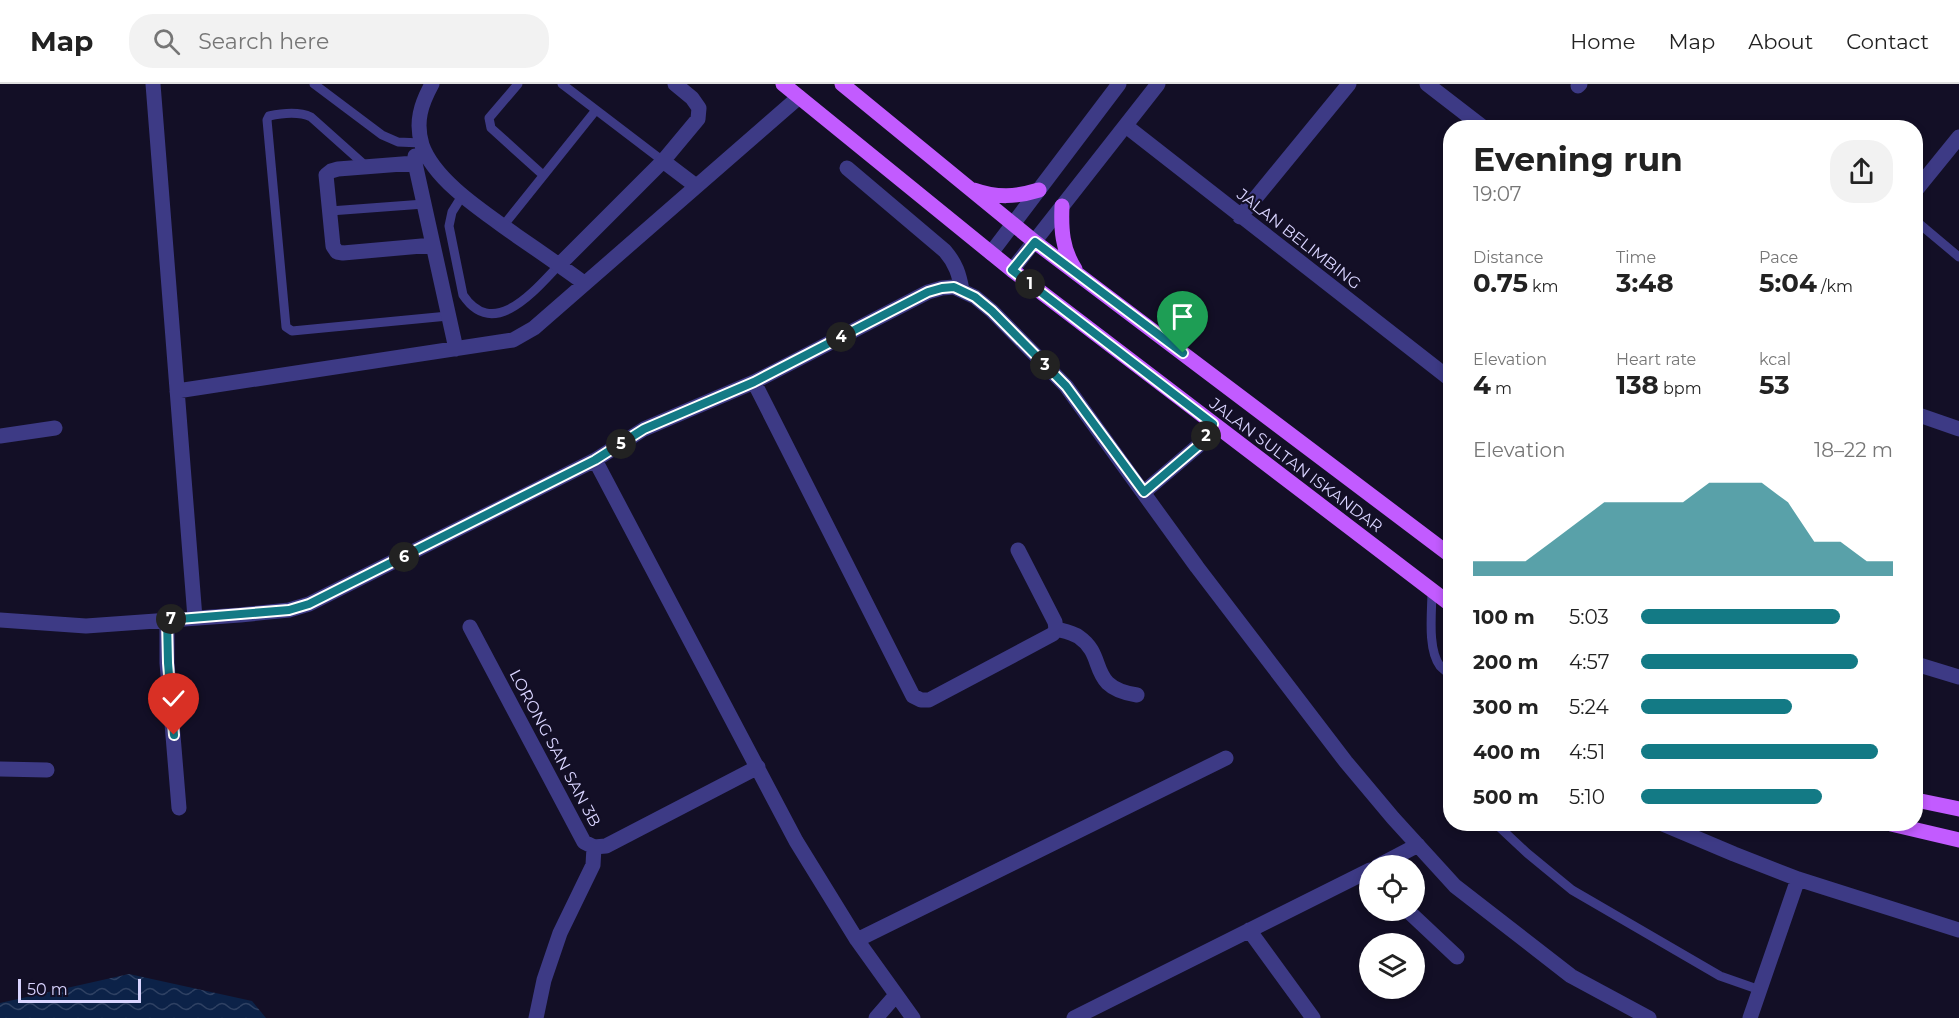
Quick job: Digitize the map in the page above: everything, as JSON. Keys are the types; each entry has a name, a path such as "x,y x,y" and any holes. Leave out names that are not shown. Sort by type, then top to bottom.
{"main road":[{"name":"JALAN SULTAN ISKANDAR","path":"783,84 1012,270 1443,599"},
{"name":"JALAN SULTAN ISKANDAR","path":"842,84 860,91 968,188 1035,242 1443,550"},
{"path":"968,188 986,194 1004,196 1021,195 1039,190"},
{"path":"1062,206 1063,243 1078,274"},
{"path":"1923,801 1959,809"},
{"path":"1921,831 1959,840"}],"street":[{"path":"153,84 195,618"},
{"path":"559,266 663,161 698,119 699,108 692,98 675,84"},
{"path":"992,253 1119,84"},
{"path":"1012,270 1158,84"},
{"path":"1240,217 1349,84"},
{"path":"1427,84 1474,120"},
{"path":"431,85 421,105 419,118 421,143 430,161 462,195 584,284"},
{"path":"177,391 513,340 524,335 799,97"},
{"name":"JALAN BELIMBING","path":"1126,126 1443,374"},
{"path":"1923,181 1959,136"},
{"path":"421,143 415,151 415,163 456,349"},
{"path":"663,161 696,186"},
{"path":"415,163 338,169 326,175 333,246 337,252 343,253 433,245"},
{"path":"847,168 945,251 955,262 962,290"},
{"path":"0,620 87,626 289,610 309,604 595,460 644,429 754,382 928,292 954,287 992,311 1066,386 1197,567 1346,762 1455,886 1571,975 1648,1018"},
{"path":"754,382 913,696 929,700 1053,634 1056,629 1055,622 1018,550"},
{"path":"1923,416 1959,429"},
{"path":"1144,492 1198,446 1213,424"},
{"path":"0,436 56,428"},
{"path":"595,460 796,841 857,940 913,1018"},
{"path":"167,620 168,663 180,808"},
{"name":"LORONG SAN SAN 3B","path":"470,627 584,842 594,847 606,846 758,767"},
{"path":"1056,629 1081,638 1089,646 1108,684 1115,690 1137,695"},
{"path":"1923,666 1959,677"},
{"path":"857,940 1226,758"},
{"path":"0,769 47,770"},
{"path":"1680,831 1797,879 1959,930"},
{"path":"1400,855 1418,845"},
{"path":"536,1018 544,980 560,933 593,865 594,847"},
{"path":"1074,1018 1359,877"},
{"path":"1750,1018 1797,879"},
{"path":"1419,921 1457,957"},
{"path":"1249,930 1313,1018"},
{"path":"876,1018 896,995"}],"lane":[{"path":"314,84 382,135 398,142 421,143"},
{"path":"518,84 489,118 489,123 491,128 543,175"},
{"path":"562,84 663,161"},
{"path":"503,226 596,110"},
{"path":"368,167 311,117 298,113 269,116 267,120 286,327 292,331 448,316"},
{"path":"462,195 452,212 448,226 463,295 482,312 502,312 521,303 559,266"},
{"path":"330,211 424,204"},
{"path":"1923,227 1959,257"},
{"path":"1432,591 1434,656 1443,668"},
{"path":"1503,831 1572,890 1720,976 1760,990"}],"water":[{"path":"129,974 252,1001 266,1018 0,1018 0,1003"}],"route":[{"path":"174,735 167,620 289,610 309,604 595,460 644,429 754,382 928,292 942,288 954,287 962,290 992,311 1066,386 1144,492 1198,446 1213,424 1012,270 1035,242 1183,353"}]}
